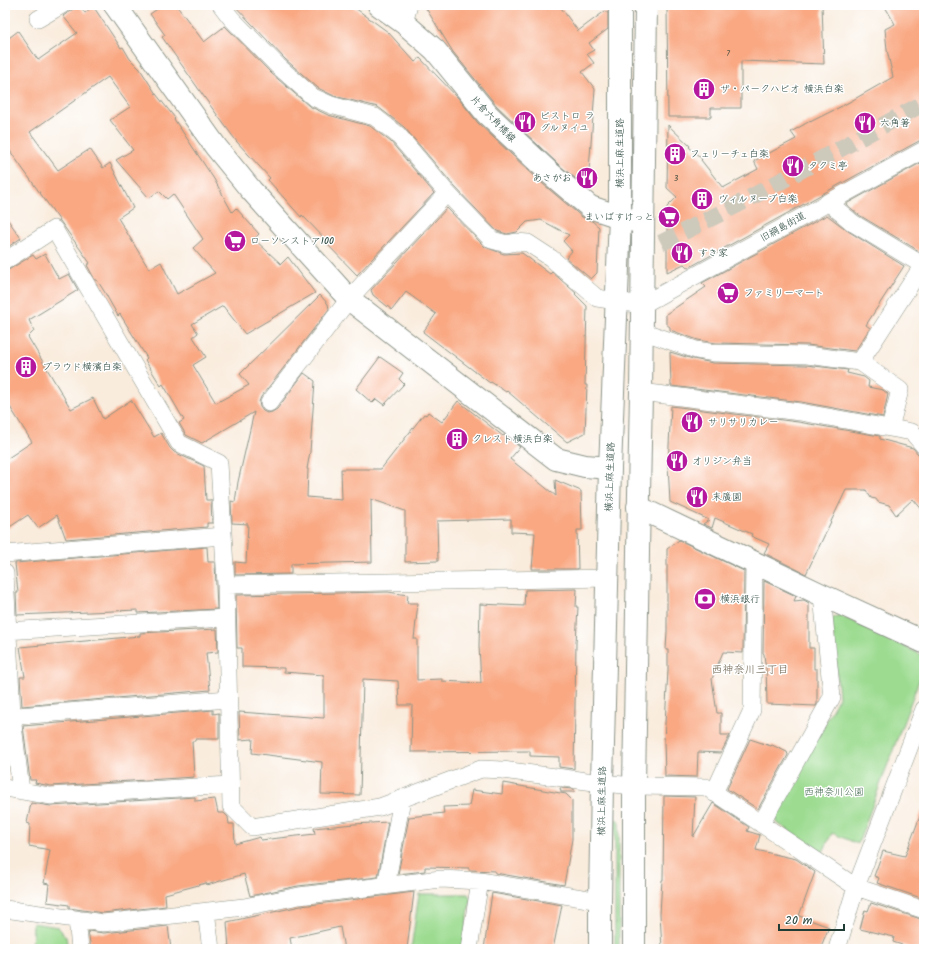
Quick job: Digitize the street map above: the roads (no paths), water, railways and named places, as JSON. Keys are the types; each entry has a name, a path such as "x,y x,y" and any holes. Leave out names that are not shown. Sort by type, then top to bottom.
{"main road":[{"path":"115,5 216,147 251,190 349,299 556,459 585,466 610,468"},
{"name":"片倉六角橋線","path":"379,5 406,14 487,114 551,174 590,207 643,223"},
{"name":"横浜上麻生道路","path":"600,949 602,784 610,468 620,217 620,5"},
{"path":"634,949 634,786 638,507 642,392 646,5"},
{"path":"638,507 822,596 924,642"}],"street":[{"path":"38,19 62,5"},
{"path":"220,5 278,66 313,97 331,106 375,117 398,134 447,193 492,240 507,244 516,242 528,243 551,258 596,298 642,305"},
{"name":"旧綱島街道","path":"642,305 924,150"},
{"path":"269,403 349,299 447,193"},
{"path":"828,202 853,223 923,266 860,362"},
{"path":"5,261 54,229 179,443 219,463 226,585 231,806 252,827 380,807 481,769 502,770 602,784 706,787 856,887 924,910"},
{"path":"642,331 696,350 715,354 807,355 860,362 900,390 890,428"},
{"path":"642,392 800,412 912,432 924,446"},
{"path":"5,554 223,536"},
{"path":"714,793 752,710 754,562"},
{"path":"5,573 9,716 13,790 50,796 230,786"},
{"path":"226,585 608,578"},
{"path":"761,824 832,697 822,596"},
{"path":"6,631 226,618"},
{"path":"9,716 228,698"},
{"path":"837,949 856,887 924,709"},
{"path":"386,886 402,799"},
{"path":"5,909 103,923 206,912 244,907 299,896 441,879 480,881 600,901"},
{"path":"469,949 480,881"},
{"path":"206,912 211,949"},
{"path":"77,919 80,949"}],"tunnel":[{"path":"661,243 737,205 924,103"}],"place":[{"name":"ザ・パークハビオ 横浜白楽","path":"704,89"},
{"name":"ビストロ ラ グルヌイユ","path":"525,122"},
{"name":"六角箸","path":"865,123"},
{"name":"フェリーチェ白楽","path":"675,154"},
{"name":"タクミ亭","path":"793,166"},
{"name":"あさがお","path":"587,178"},
{"name":"ヴィルヌーブ白楽","path":"702,199"},
{"name":"まいばすけっと","path":"669,217"},
{"name":"ローソンストア100","path":"235,241"},
{"name":"すき家","path":"682,253"},
{"name":"ファミリーマート","path":"728,293"},
{"name":"プラウド横濱白楽","path":"26,367"},
{"name":"サリサリカレー","path":"692,422"},
{"name":"クレスト横浜白楽","path":"457,439"},
{"name":"オリジン弁当","path":"677,461"},
{"name":"末廣園","path":"697,497"},
{"name":"横浜銀行","path":"705,599"}],"district":[{"name":"西神奈川三丁目","path":"750,670"}],"park label":[{"name":"西神奈川公園","path":"834,792"}]}
